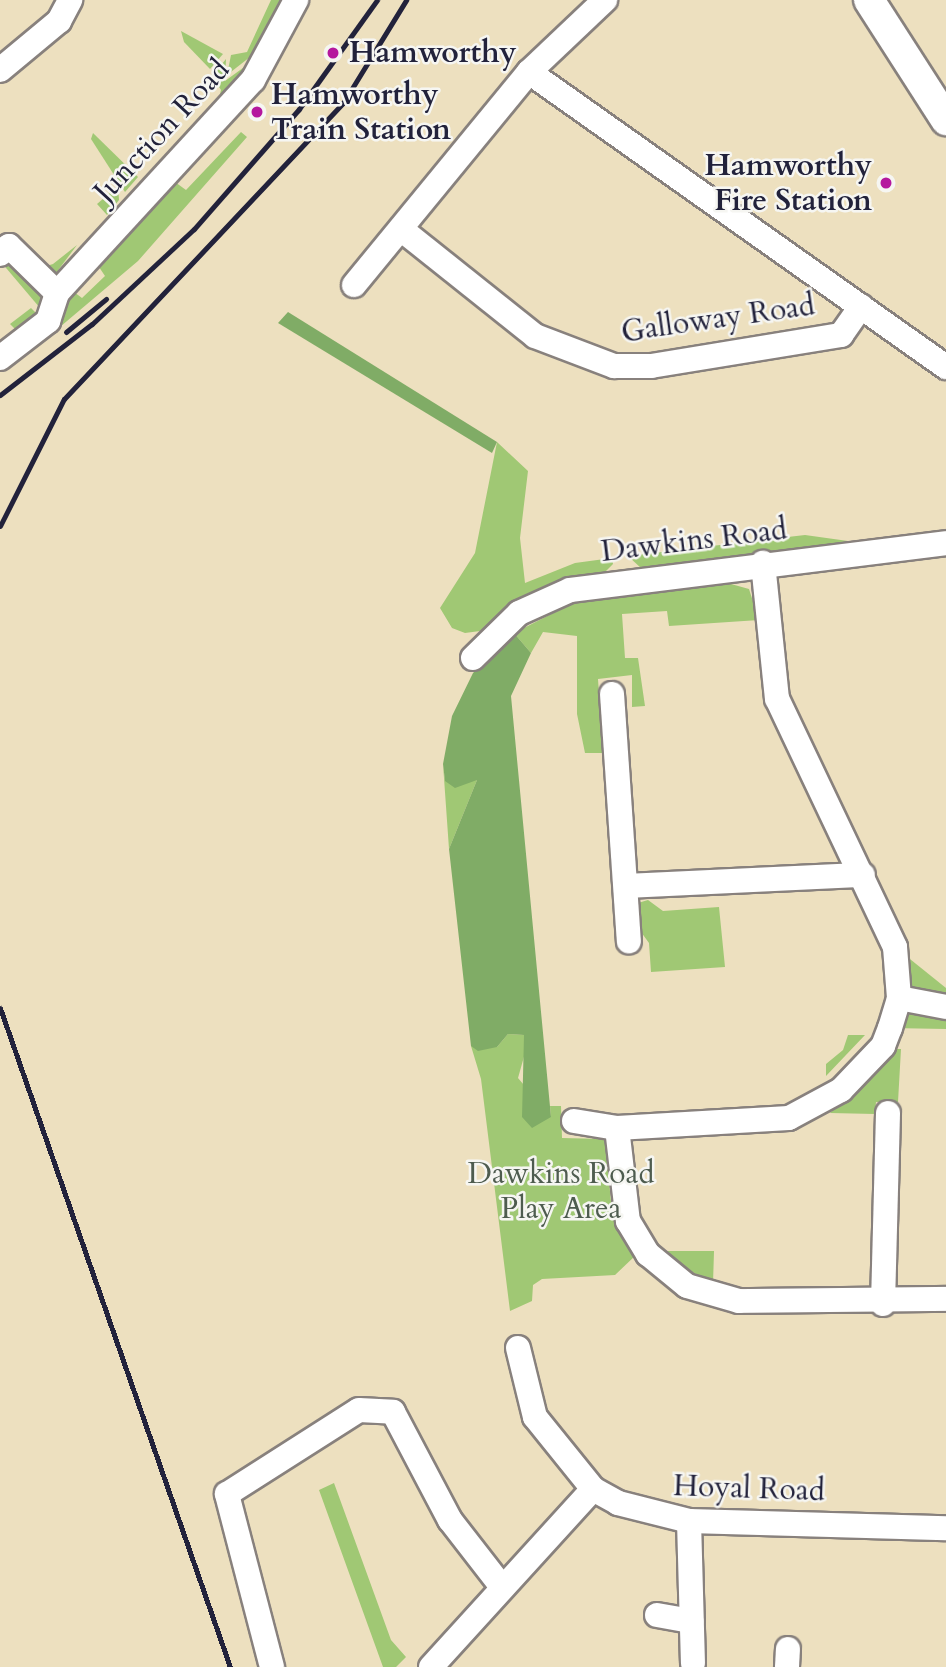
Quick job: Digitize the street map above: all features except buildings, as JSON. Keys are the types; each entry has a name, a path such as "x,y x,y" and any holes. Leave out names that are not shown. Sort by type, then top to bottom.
{"main road":[{"path":"869,0 946,120"}],"street":[{"path":"0,70 59,21 70,0"},
{"name":"Junction Road","path":"0,358 48,321 57,293 253,80 296,0"},
{"path":"354,285 529,72 605,0"},
{"path":"529,72 946,367"},
{"name":"Galloway Road","path":"401,229 535,336 614,366 651,366 841,335 861,306"},
{"path":"0,254 9,246 57,293"},
{"name":"Dawkins Road","path":"473,657 505,624 555,595 763,563 946,543"},
{"path":"574,1121 617,1128 763,1123 807,1112 841,1090 883,1046 899,998 895,947 863,875 776,699 763,563"},
{"path":"612,694 629,941"},
{"path":"627,886 863,875"},
{"path":"899,998 946,1007"},
{"path":"883,1304 888,1113"},
{"path":"617,1128 628,1221 648,1254 671,1276 709,1296 739,1300 883,1304 946,1299"},
{"name":"Hoyal Road","path":"518,1348 535,1416 593,1489 652,1516 690,1521 946,1528"},
{"path":"272,1667 227,1494 359,1410 393,1412 450,1520 502,1587"},
{"path":"442,1664 502,1587 593,1489"},
{"path":"690,1521 693,1663"},
{"path":"657,1615 691,1621"}],"green space":[{"path":"271,0 284,0 250,57 227,75 231,55 247,52"},
{"path":"181,31 223,54 210,69 184,42"},
{"path":"226,59 225,81 247,65 218,102 221,90 212,76"},
{"path":"241,132 247,137 138,261 54,332 61,307 74,292 82,298 105,276 97,264 175,182 186,190"},
{"path":"93,133 138,177 125,192 91,139"},
{"path":"118,186 119,200 107,215 97,204"},
{"path":"77,245 56,273 40,268 53,264"},
{"path":"7,259 46,295 40,308 1,262"},
{"path":"31,308 38,315 20,334 10,324"},
{"path":"288,312 497,442 492,453 278,323"},
{"path":"497,442 528,471 520,538 525,583 575,563 612,558 613,564 604,573 569,579 480,631 465,633 452,628 440,608 475,553"},
{"path":"805,535 848,541 850,548 642,569 628,556"},
{"path":"731,584 749,589 759,620 669,626 667,611 622,614 625,658 638,658 645,706 632,707 632,675 598,679 603,753 585,753 577,714 577,636 543,632 531,653 514,633 579,600"},
{"path":"514,633 531,653 511,696 551,1117 532,1128 522,1117 524,1035 508,1034 497,1047 478,1051 471,1046 449,849 477,780 455,788 445,781 443,764 452,716 473,673"},
{"path":"443,764 445,781 477,780 449,849"},
{"path":"648,900 663,911 719,907 725,967 651,972 649,943 633,921 638,903"},
{"path":"895,947 946,988 946,1029 890,1028"},
{"name":"Dawkins Road Play Area","path":"508,1034 524,1035 527,1046 518,1078 551,1117 550,1106 561,1106 562,1138 605,1139 612,1212 636,1255 615,1275 542,1279 533,1285 532,1301 510,1311 481,1079 471,1046 497,1047"},
{"path":"848,1035 865,1035 826,1076 826,1064 843,1050"},
{"path":"895,1049 901,1049 898,1102 876,1102 875,1114 830,1113"},
{"path":"667,1251 714,1251 713,1283 679,1265"},
{"path":"334,1483 391,1640 406,1657 396,1667 383,1667 319,1490"}],"railway":[{"path":"0,395 92,324 194,229 299,109 377,0"},
{"path":"0,526 64,399 343,103 406,0"},
{"path":"66,332 106,299"},
{"path":"0,1008 230,1667"}],"place":[{"name":"Hamworthy","path":"333,53"},
{"name":"Hamworthy Train Station","path":"257,112"},
{"name":"Hamworthy Fire Station","path":"886,183"}]}
